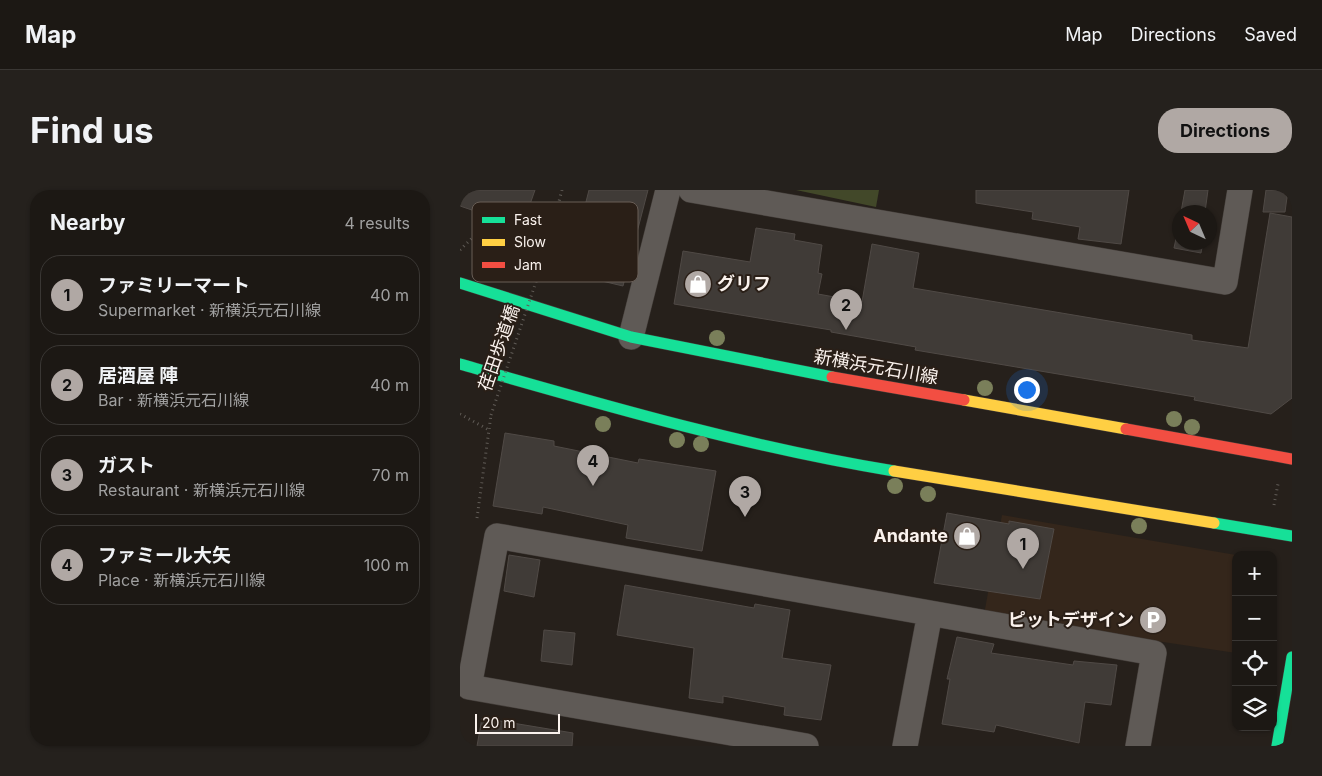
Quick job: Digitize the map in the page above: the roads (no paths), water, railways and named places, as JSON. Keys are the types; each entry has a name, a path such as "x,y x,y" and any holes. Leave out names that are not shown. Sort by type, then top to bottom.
{"street":[{"path":"631,337 668,190"},
{"path":"691,190 1225,282 1240,190"},
{"name":"新横浜元石川線","path":"460,283 631,337 794,370 1292,459"},
{"path":"460,364 560,394 813,458 1292,536"},
{"path":"806,746 468,687 497,536 1154,653 1138,746"},
{"path":"905,746 930,613"},
{"path":"1277,746 1292,657"}],"place":[{"name":"グリフ","path":"698,284"},
{"name":"居酒屋 陣","path":"846,330"},
{"name":"ファミール大矢","path":"593,486"},
{"name":"ガスト","path":"745,517"},
{"name":"Andante","path":"967,536"},
{"name":"ファミリーマート","path":"1023,569"},
{"name":"ピットデザイン","path":"1153,620"}]}
